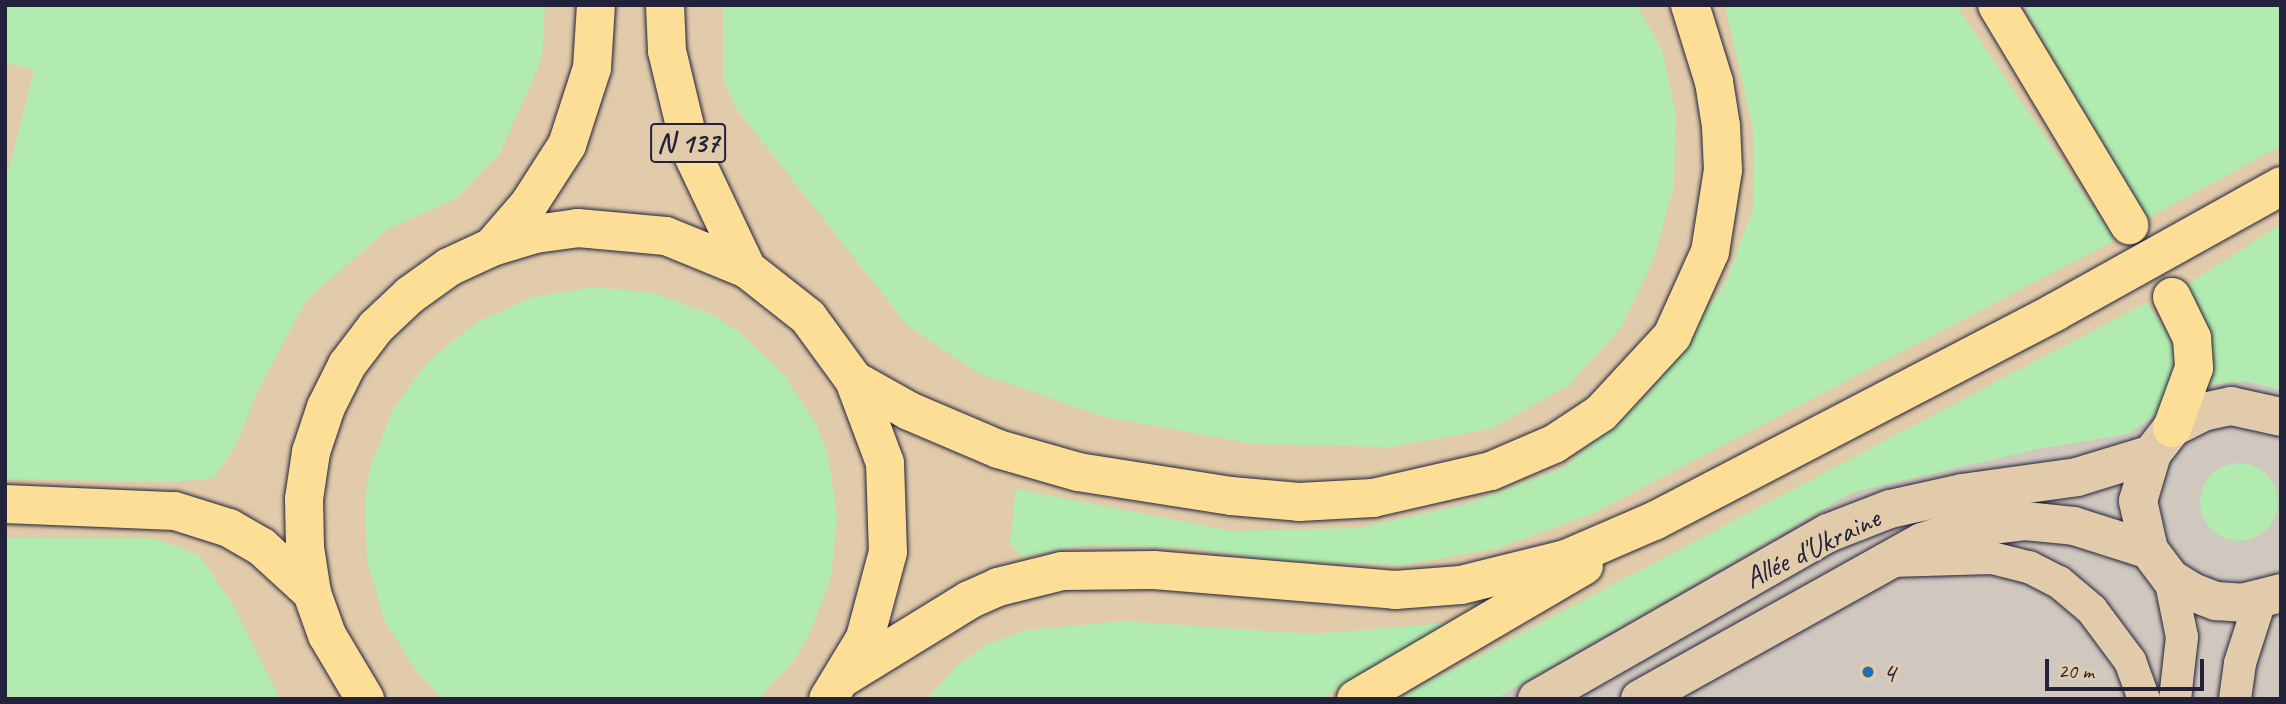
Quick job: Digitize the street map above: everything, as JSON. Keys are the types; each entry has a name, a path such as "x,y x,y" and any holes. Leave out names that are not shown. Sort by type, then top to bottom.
{"highway":[{"path":"854,380 909,411 999,449 1078,472 1231,496 1299,502 1373,498 1491,471 1554,444 1601,413 1672,336 1710,252 1723,170 1721,126 1714,82 1690,5"},
{"path":"1997,5 2129,226"},
{"name":"N 137","path":"665,6 667,51 691,151 747,269"},
{"path":"492,247 529,204 567,145 592,68 596,8"},
{"path":"836,688 969,600 998,587 1062,571 1129,569 1395,590 1461,585 1566,559 1654,521 2055,312 2281,186"},
{"path":"365,699 327,635 313,593 304,547 304,499 311,452 342,376 376,327 410,295 449,267 492,247 534,234 622,229 666,236 747,269 808,317 854,380 885,463 888,552 865,638 836,688"},
{"path":"2162,441 2194,369 2192,338 2172,297"},
{"path":"5,504 175,511 229,528 262,547 313,593"},
{"path":"1356,699 1564,580 1654,521"}],"street":[{"name":"Allée d'Ukraine","path":"1537,699 1828,533 1890,509 2077,477 2162,441 2203,412 2231,406 2281,417"},
{"path":"2160,564 2138,501 2162,441"},
{"name":"Allée d'Ukraine","path":"1640,699 1889,561 1961,529 2025,521 2074,526 2160,564 2216,601 2270,597"}],"lane":[{"path":"1889,561 1993,558 2029,567 2059,582 2092,610 2130,661 2144,699"},
{"path":"2160,564 2182,637 2175,699"},
{"path":"2235,699 2240,663 2270,597"}],"shaded area":[{"path":"2246,381 2281,390 2281,699 1495,699 1853,492 2037,449 2127,434 2184,398 2212,385"}],"green space":[{"path":"5,5 545,5 542,58 500,153 456,198 388,229 307,299 257,392 235,447 214,478 174,482 5,479 5,168 9,169 34,70 5,62"},
{"path":"723,5 1637,5 1662,50 1676,115 1674,186 1654,258 1622,326 1569,385 1490,429 1391,447 1255,444 1105,417 978,373 908,326 738,111 723,80"},
{"path":"1725,5 1956,5 2115,240 1594,513 1496,549 1403,565 1287,561 1190,548 1083,545 1022,557 1010,543 1016,489 1232,531 1357,528 1466,504 1565,467 1648,394 1725,283 1754,206 1753,129"},
{"path":"2023,5 2281,5 2281,146 2146,219"},
{"path":"2281,224 2281,390 2246,381 2212,385 2212,344 2182,288"},
{"path":"594,287 655,293 713,315 739,332 784,374 817,426 828,455 837,516 831,577 809,635 793,662 758,699 443,699 417,672 384,620 367,560 365,499 370,469 392,411 428,361 477,322 533,297"},
{"path":"2147,302 2171,340 2176,358 2160,412 2128,434 2037,449 1853,492 1495,699 1397,699"},
{"path":"2231,463 2247,463 2261,469 2272,480 2278,494 2278,510 2272,524 2261,535 2247,541 2231,541 2217,535 2206,524 2200,510 2200,494 2206,480 2217,469"},
{"path":"5,538 153,538 198,554 232,603 280,699 5,699"},
{"path":"1122,621 1312,634 1460,622 1321,699 927,699 959,664 986,645 1025,630"}],"place":[{"name":"4","path":"1868,672"}]}
